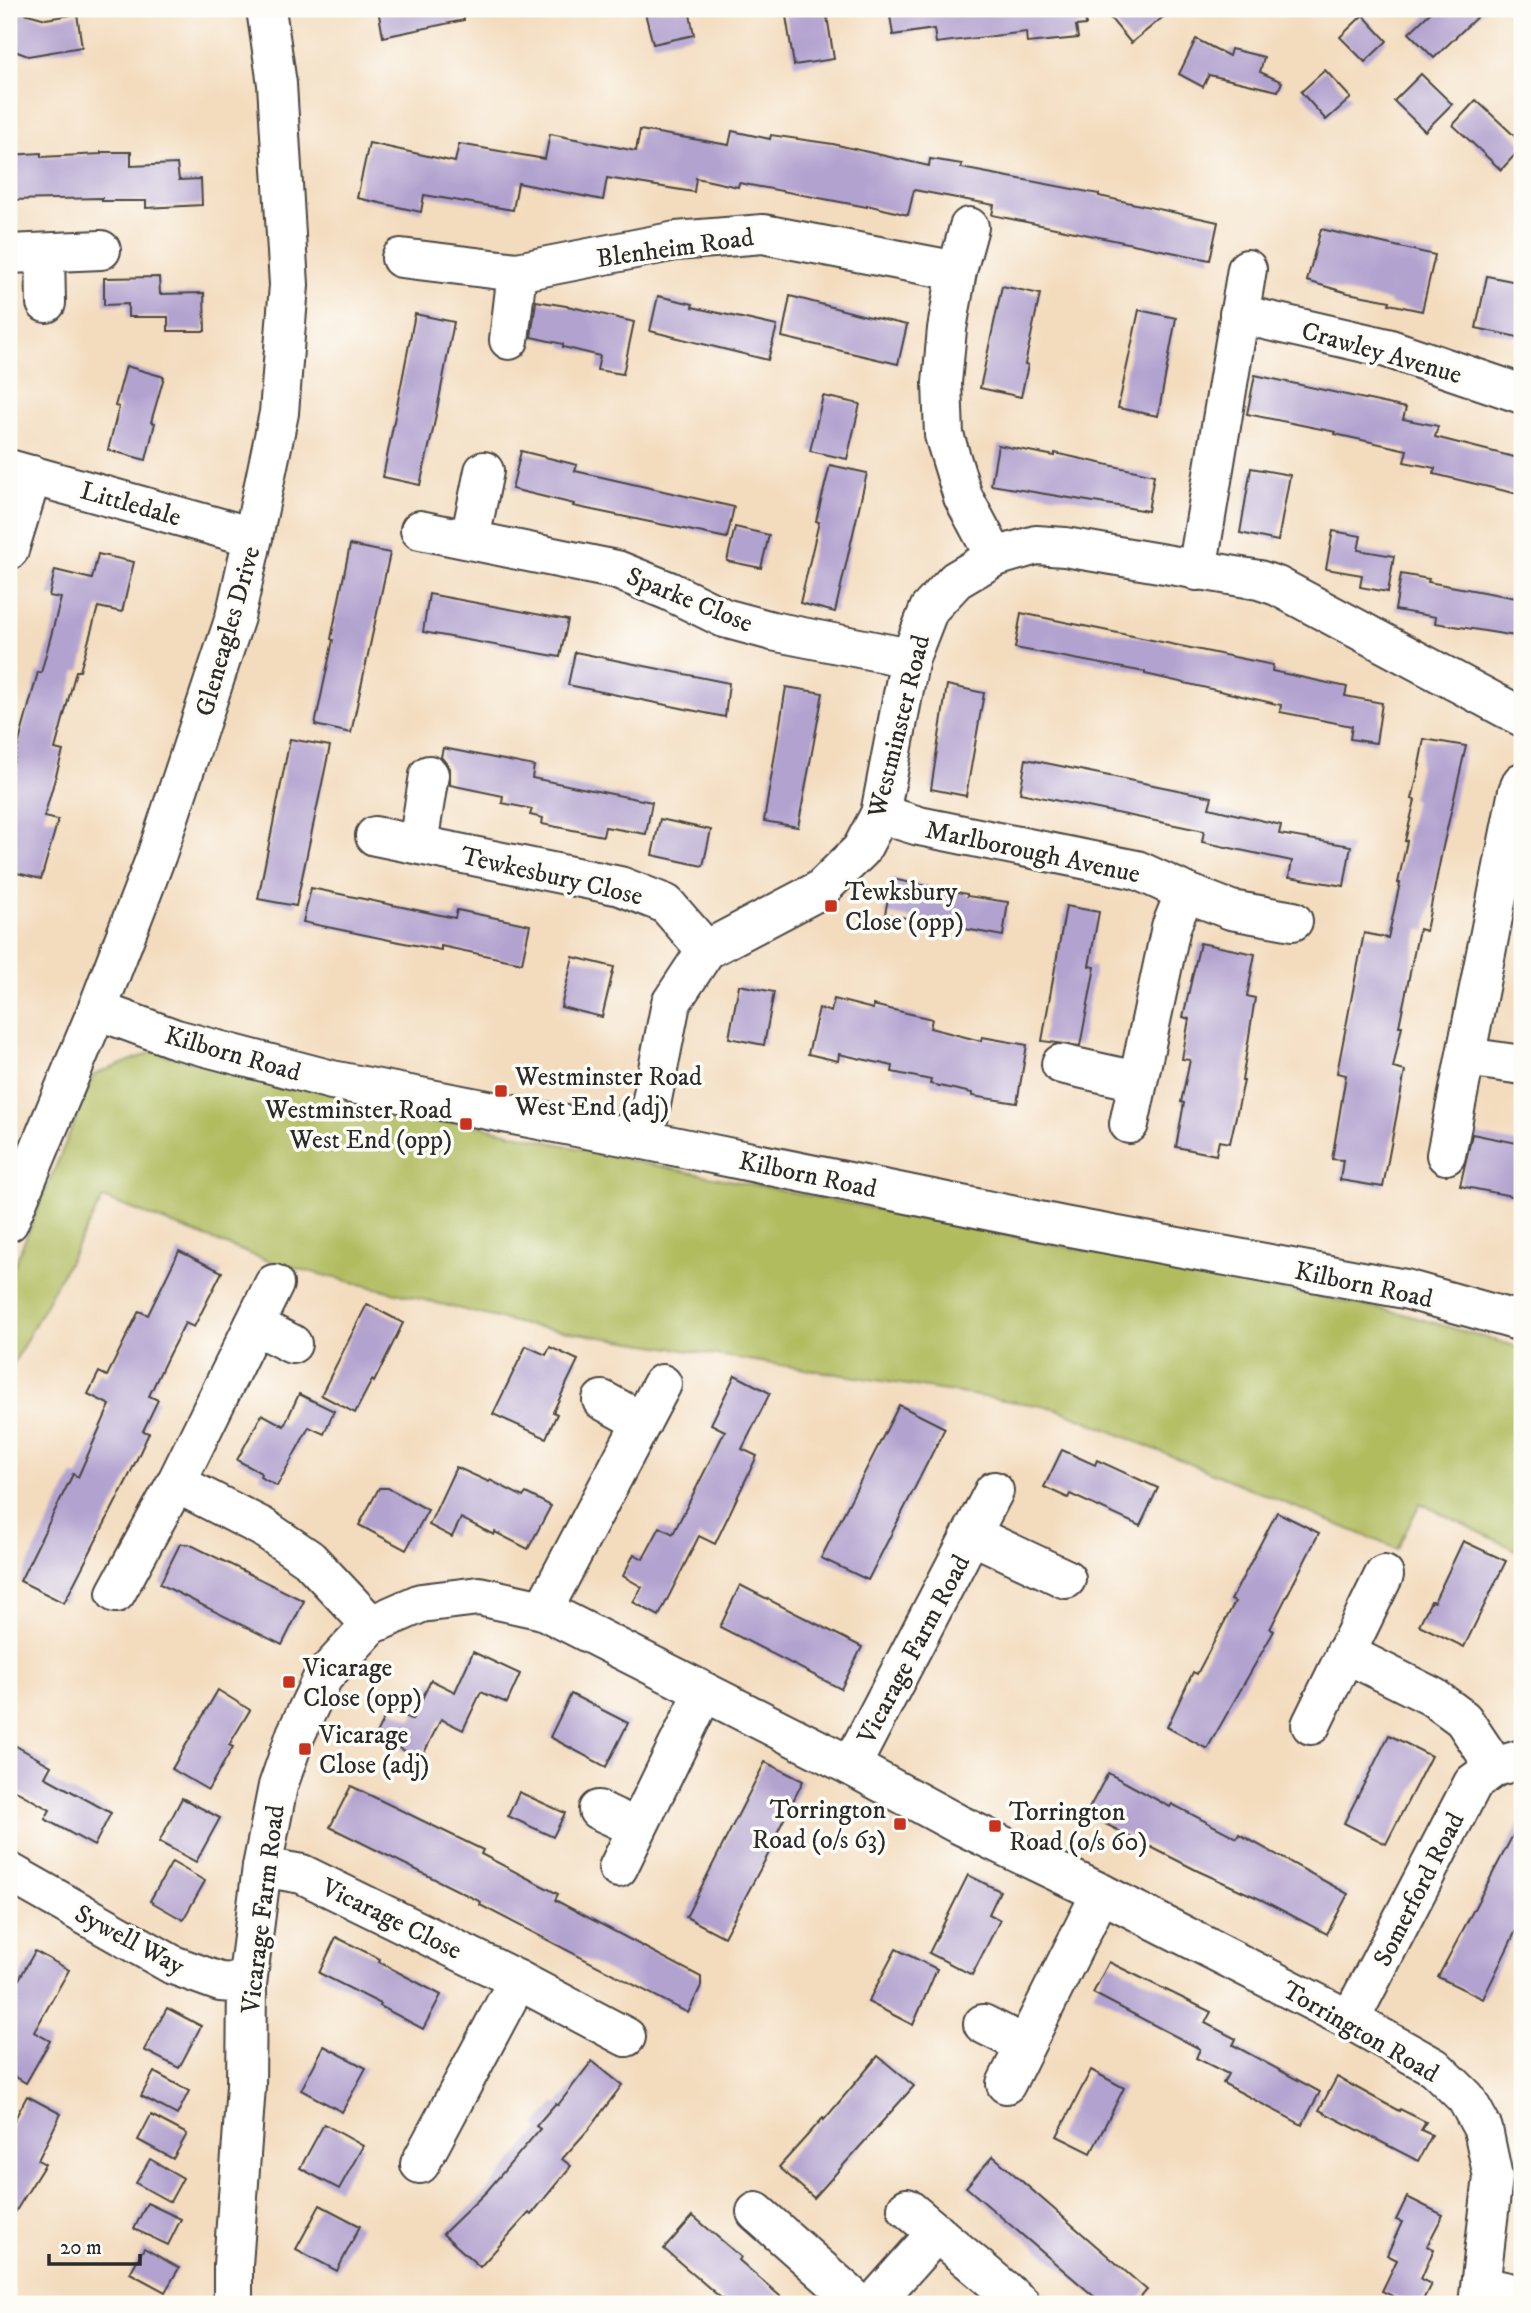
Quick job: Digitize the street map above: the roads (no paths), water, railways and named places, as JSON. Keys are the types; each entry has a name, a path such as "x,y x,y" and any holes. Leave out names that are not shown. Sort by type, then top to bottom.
{"street":[{"name":"Gleneagles Drive","path":"9,1222 97,1010 156,854 235,617 253,537 279,413 289,285 276,75 268,21"},
{"path":"970,227 957,271 947,329 942,383 944,435 963,497 995,557"},
{"name":"Blenheim Road","path":"401,258 517,272 676,242 763,234 957,271"},
{"path":"46,303 27,253 101,250"},
{"path":"1197,570 1247,269"},
{"path":"509,340 517,272"},
{"name":"Crawley Avenue","path":"1239,314 1387,348 1522,394"},
{"path":"470,539 484,471"},
{"name":"Littledale","path":"20,472 253,537"},
{"path":"9,550 20,472"},
{"name":"Sparke Close","path":"420,530 617,570 724,618 772,631 910,659"},
{"name":"Westminster Road","path":"644,1140 671,1003 706,950 820,890 861,850 880,814 910,659 929,609 956,580 995,557 1036,545 1065,547 1259,580 1277,586 1522,717"},
{"path":"418,844 429,775"},
{"path":"1446,1155 1518,791 1522,782"},
{"name":"Marlborough Avenue","path":"880,814 919,827 1137,870 1231,910 1293,922"},
{"name":"Tewkesbury Close","path":"375,836 620,886 666,904 706,950"},
{"path":"1129,1124 1171,927 1185,892"},
{"name":"Kilborn Road","path":"97,1010 176,1039 332,1080 644,1140 1064,1226 1405,1289 1522,1322"},
{"path":"1466,1057 1522,1065"},
{"path":"1061,1064 1137,1081"},
{"path":"116,1593 176,1483 274,1284"},
{"path":"254,1325 292,1344"},
{"path":"543,1610 662,1384"},
{"path":"602,1401 642,1422"},
{"path":"176,1483 262,1527 309,1559 370,1625"},
{"name":"Vicarage Farm Road","path":"233,2304 233,2265 246,2086 247,1984 262,1867 278,1786 296,1734 323,1677 370,1625 421,1603 479,1596 543,1610 851,1766 994,1491"},
{"name":"Vicarage Farm Road","path":"972,1535 1066,1579"},
{"path":"1311,1725 1384,1576"},
{"name":"Somerford Road","path":"1345,1653 1433,1697 1462,1719 1509,1763 1473,1783 1350,2020"},
{"path":"618,1868 704,1692"},
{"name":"Torrington Road","path":"851,1766 956,1823 1101,1893 1350,2020 1434,2067 1466,2098 1483,2129 1493,2177 1480,2295"},
{"path":"598,1810 637,1828"},
{"name":"Vicarage Close","path":"262,1867 302,1874 518,1980 626,2037"},
{"name":"Sywell Way","path":"12,1881 173,1965 220,1982 247,1984"},
{"path":"1006,2084 1101,1893"},
{"path":"420,2164 518,1980"},
{"path":"983,2024 1025,2045"},
{"path":"907,2208 1021,2304"},
{"path":"756,2212 860,2304"},
{"path":"873,2304 937,2232"},
{"path":"1480,2295 1522,2295"}],"place":[{"name":"Tewksbury Close (opp)","path":"831,906"},
{"name":"Westminster Road West End (adj)","path":"501,1091"},
{"name":"Westminster Road West End (opp)","path":"466,1124"},
{"name":"Vicarage Close (opp)","path":"289,1682"},
{"name":"Vicarage Close (adj)","path":"305,1749"},
{"name":"Torrington Road (o/s 63)","path":"900,1824"},
{"name":"Torrington Road (o/s 60)","path":"995,1826"}]}
